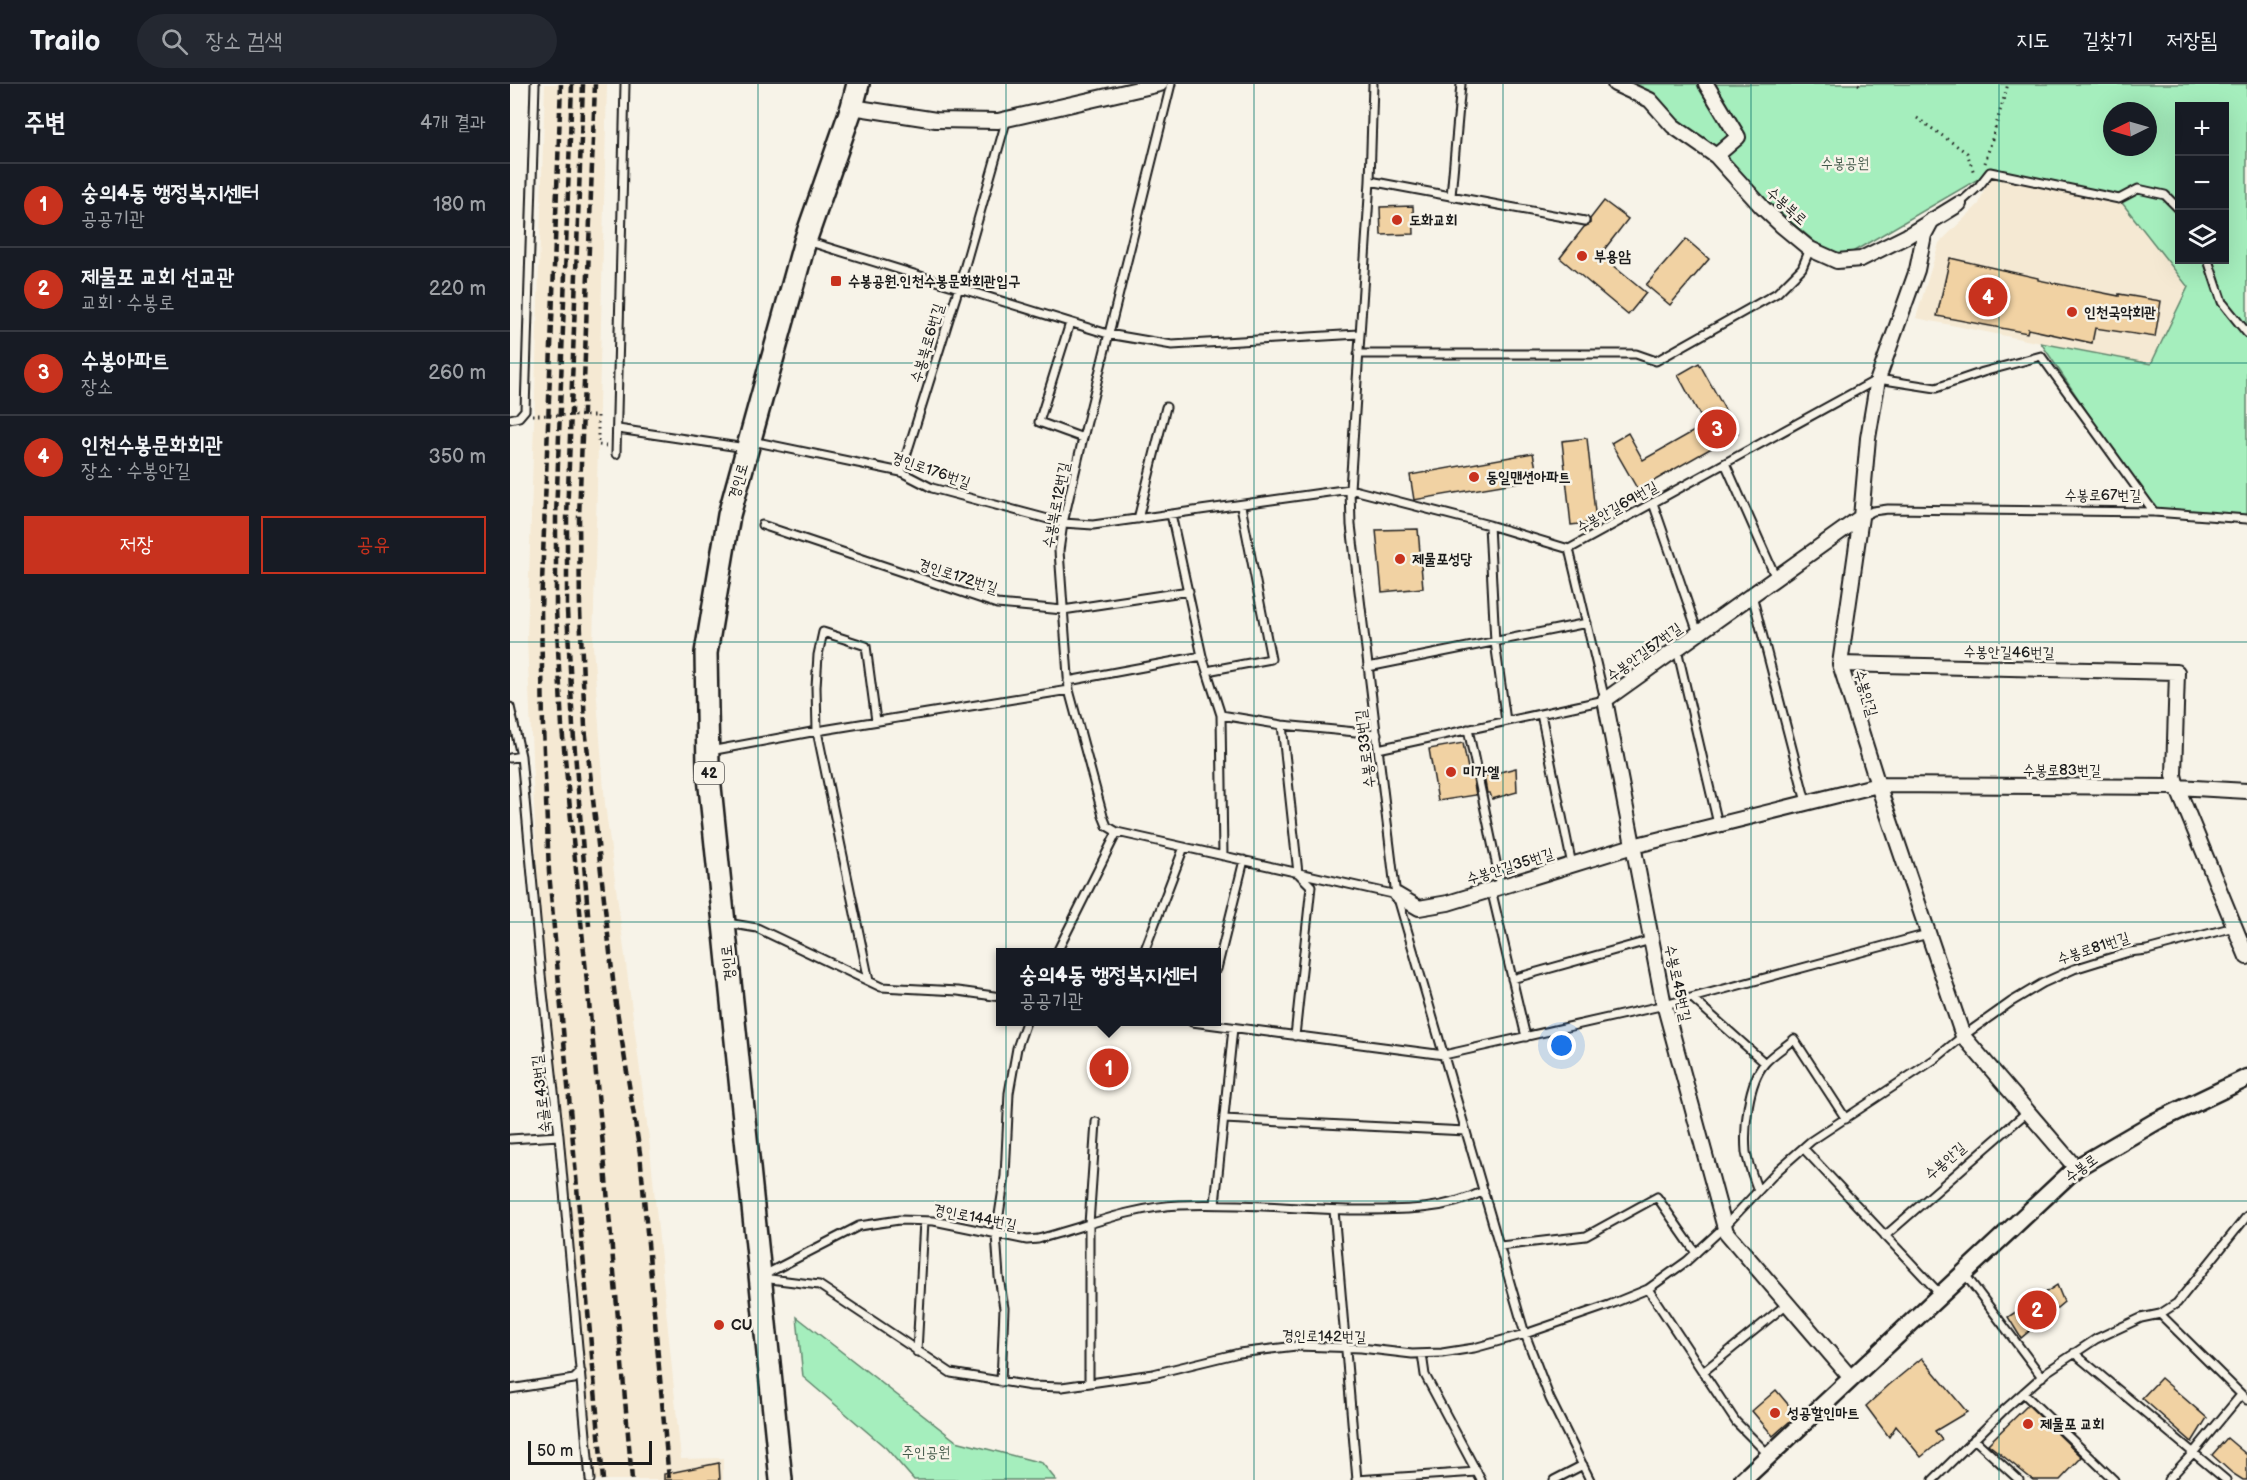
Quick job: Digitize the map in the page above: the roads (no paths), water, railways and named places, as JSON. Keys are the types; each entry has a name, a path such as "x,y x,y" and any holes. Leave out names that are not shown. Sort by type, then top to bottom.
{"main road":[{"name":"경인로","path":"781,1480 708,752 706,653 729,516 748,444 805,241 858,84"}],"street":[{"path":"852,107 936,120 998,121 1160,84"},
{"name":"수봉북로","path":"1615,84 1650,100 1673,126 1716,156 1762,207 1810,249 1837,261 1861,259 1907,236 1959,204"},
{"path":"1706,84 1738,137 1716,156"},
{"name":"수봉안길","path":"1932,220 1924,235 1917,270 1878,379 1868,438 1861,517 1840,664 1878,785 1963,1036 2076,1168"},
{"name":"수봉안길57번길","path":"1605,700 1861,517"},
{"name":"수봉안길46번길","path":"1840,664 2177,672 2174,775 2177,787"},
{"name":"수봉로45번길","path":"1605,700 1665,1005 1724,1227 1851,1378"},
{"name":"수봉안길35번길","path":"1397,895 1419,908 1448,903 1633,846 1878,785"},
{"name":"수봉로83번길","path":"1878,785 2177,787 2247,791"},
{"path":"2177,787 2240,925 2247,957"},
{"name":"수봉로","path":"1743,1480 2076,1168 2155,1122 2247,1078"}],"lane":[{"path":"510,419 519,417 525,410 535,84"},
{"path":"616,454 625,84"},
{"name":"수봉북로12번길","path":"1117,832 1107,826 1103,816 1069,690 1059,551 1063,523 1083,438 1171,84"},
{"name":"수봉로33번길","path":"1373,84 1370,181 1350,489 1351,525 1397,895 1525,1334 1550,1399 1590,1480"},
{"path":"1451,196 1461,84"},
{"name":"수봉북로6번길","path":"901,472 958,290 1007,118"},
{"path":"1959,204 1979,186 1990,172 2119,199 2138,189 2164,195 2175,205"},
{"path":"1370,181 1585,221"},
{"path":"805,241 958,290 1108,334 1173,345 1359,334"},
{"path":"1358,354 1636,354 1656,361 1777,293 1802,268 1810,249"},
{"path":"2209,264 2222,302 2247,333"},
{"path":"1070,323 1039,422 1083,438"},
{"name":"수봉로67번길","path":"1878,379 1936,388 2041,356 2154,512"},
{"name":"수봉안길69번길","path":"1350,489 1489,525 1569,549 1878,379"},
{"path":"1138,519 1166,407"},
{"name":"경인로","path":"618,429 748,444"},
{"name":"경인로176번길","path":"748,444 901,472 932,488 1063,523 1093,525 1350,489"},
{"path":"1725,463 1776,578"},
{"path":"1653,503 1698,633"},
{"path":"1207,671 1271,659 1241,506"},
{"name":"수봉로67번길","path":"1861,517 1873,511 1888,510 2154,512"},
{"path":"2154,512 2247,519"},
{"path":"1171,514 1202,656 1221,715 1223,856"},
{"name":"경인로172번길","path":"762,525 997,604 1063,610 1189,591"},
{"path":"1489,525 1495,642 1506,721"},
{"name":"수봉로45번길","path":"1569,549 1605,700"},
{"path":"1752,595 1806,802"},
{"path":"1368,667 1587,623"},
{"path":"868,981 817,731 816,687 818,655 823,632 866,646 876,722"},
{"path":"1677,649 1718,824"},
{"path":"1068,681 1202,656"},
{"path":"708,752 817,731 1069,690"},
{"name":"수봉안길57번길","path":"1378,749 1605,700"},
{"name":"숙골로43번길","path":"510,706 521,756 590,1480"},
{"path":"1541,714 1572,864"},
{"path":"1221,715 1282,725 1377,734"},
{"path":"1282,725 1298,873 1311,886 1295,1036"},
{"path":"1468,729 1512,979 1526,1037"},
{"path":"510,758 521,756"},
{"path":"1059,948 1117,832"},
{"name":"수봉안길35번길","path":"1117,832 1397,895"},
{"path":"1146,948 1184,847"},
{"path":"1221,953 1244,860"},
{"path":"724,923 757,928 881,987 996,996"},
{"name":"수봉로81번길","path":"1758,1191 1803,1148 1935,1059 2011,1002 2043,983 2074,969 2129,952 2147,950 2240,925"},
{"path":"1221,1026 1444,1055 1665,1005 1928,934"},
{"path":"1512,979 1651,940"},
{"path":"1692,998 1765,1063"},
{"path":"1001,1382 1004,1308 996,1234 1005,1176 1009,1093 1017,1048 1025,1026"},
{"path":"1215,1204 1233,1028"},
{"path":"1758,1191 1746,1154 1750,1100 1759,1073 1765,1063 1794,1039 1846,1119"},
{"name":"수봉안길","path":"1886,1236 2027,1112"},
{"path":"1224,1119 1467,1131"},
{"path":"1089,1383 1089,1224 1096,1122"},
{"path":"510,1139 559,1136"},
{"path":"1803,1148 1941,1295"},
{"name":"경인로144번길","path":"759,1277 859,1226 899,1220 924,1221 1027,1240 1038,1239 1153,1207 1215,1204 1334,1210 1405,1210 1453,1204 1484,1191"},
{"name":"경인로142번길","path":"759,1277 819,1285 951,1373 1001,1382 1052,1386 1089,1383 1153,1374 1239,1353 1296,1346 1346,1347 1422,1354 1442,1353 1474,1348 1525,1334 1648,1289 1696,1253 1758,1191"},
{"path":"1500,1245 1586,1236 1657,1197 1696,1253"},
{"path":"1334,1210 1356,1480 1477,1472"},
{"path":"1933,1480 2023,1393 2074,1353 2096,1339 2141,1318 2160,1314 2177,1303 2247,1216"},
{"path":"917,1352 924,1221"},
{"path":"1964,1273 2042,1377"},
{"path":"1648,1289 1736,1422 1769,1455"},
{"path":"1702,1372 1787,1304"},
{"path":"2160,1314 2244,1397 2168,1480"},
{"path":"2074,1353 2226,1480"},
{"path":"1422,1354 1425,1375 1481,1480"},
{"path":"510,1389 574,1379 581,1372"},
{"path":"2023,1393 2114,1480"},
{"path":"1974,1439 2019,1480"},
{"path":"1554,1480 1583,1465"}],"railway":[{"path":"561,84 541,609 543,727 549,872 603,1480"},
{"path":"572,84 556,517 556,609 562,727 604,1156 632,1480"},
{"path":"583,84 567,518 567,610 573,727 589,926"},
{"path":"595,84 579,518 585,727 615,998 640,1153 669,1480"}],"place":[{"name":"도화교회","path":"1397,220"},
{"name":"부용암","path":"1582,256"},
{"name":"수봉공원.인천수봉문화회관입구","path":"836,281"},
{"name":"인천수봉문화회관","path":"1988,297"},
{"name":"인천국악회관","path":"2072,312"},
{"name":"수봉아파트","path":"1717,429"},
{"name":"동일맨션아파트","path":"1474,477"},
{"name":"제물포성당","path":"1400,559"},
{"name":"미가엘","path":"1451,772"},
{"name":"숭의4동 행정복지센터","path":"1109,1068"},
{"name":"제물포 교회 선교관","path":"2037,1310"},
{"name":"CU","path":"719,1325"},
{"name":"성공할인마트","path":"1775,1413"},
{"name":"제물포 교회","path":"2028,1424"}],"park label":[{"name":"수봉공원","path":"1845,163"},
{"name":"주인공원","path":"926,1452"}]}
